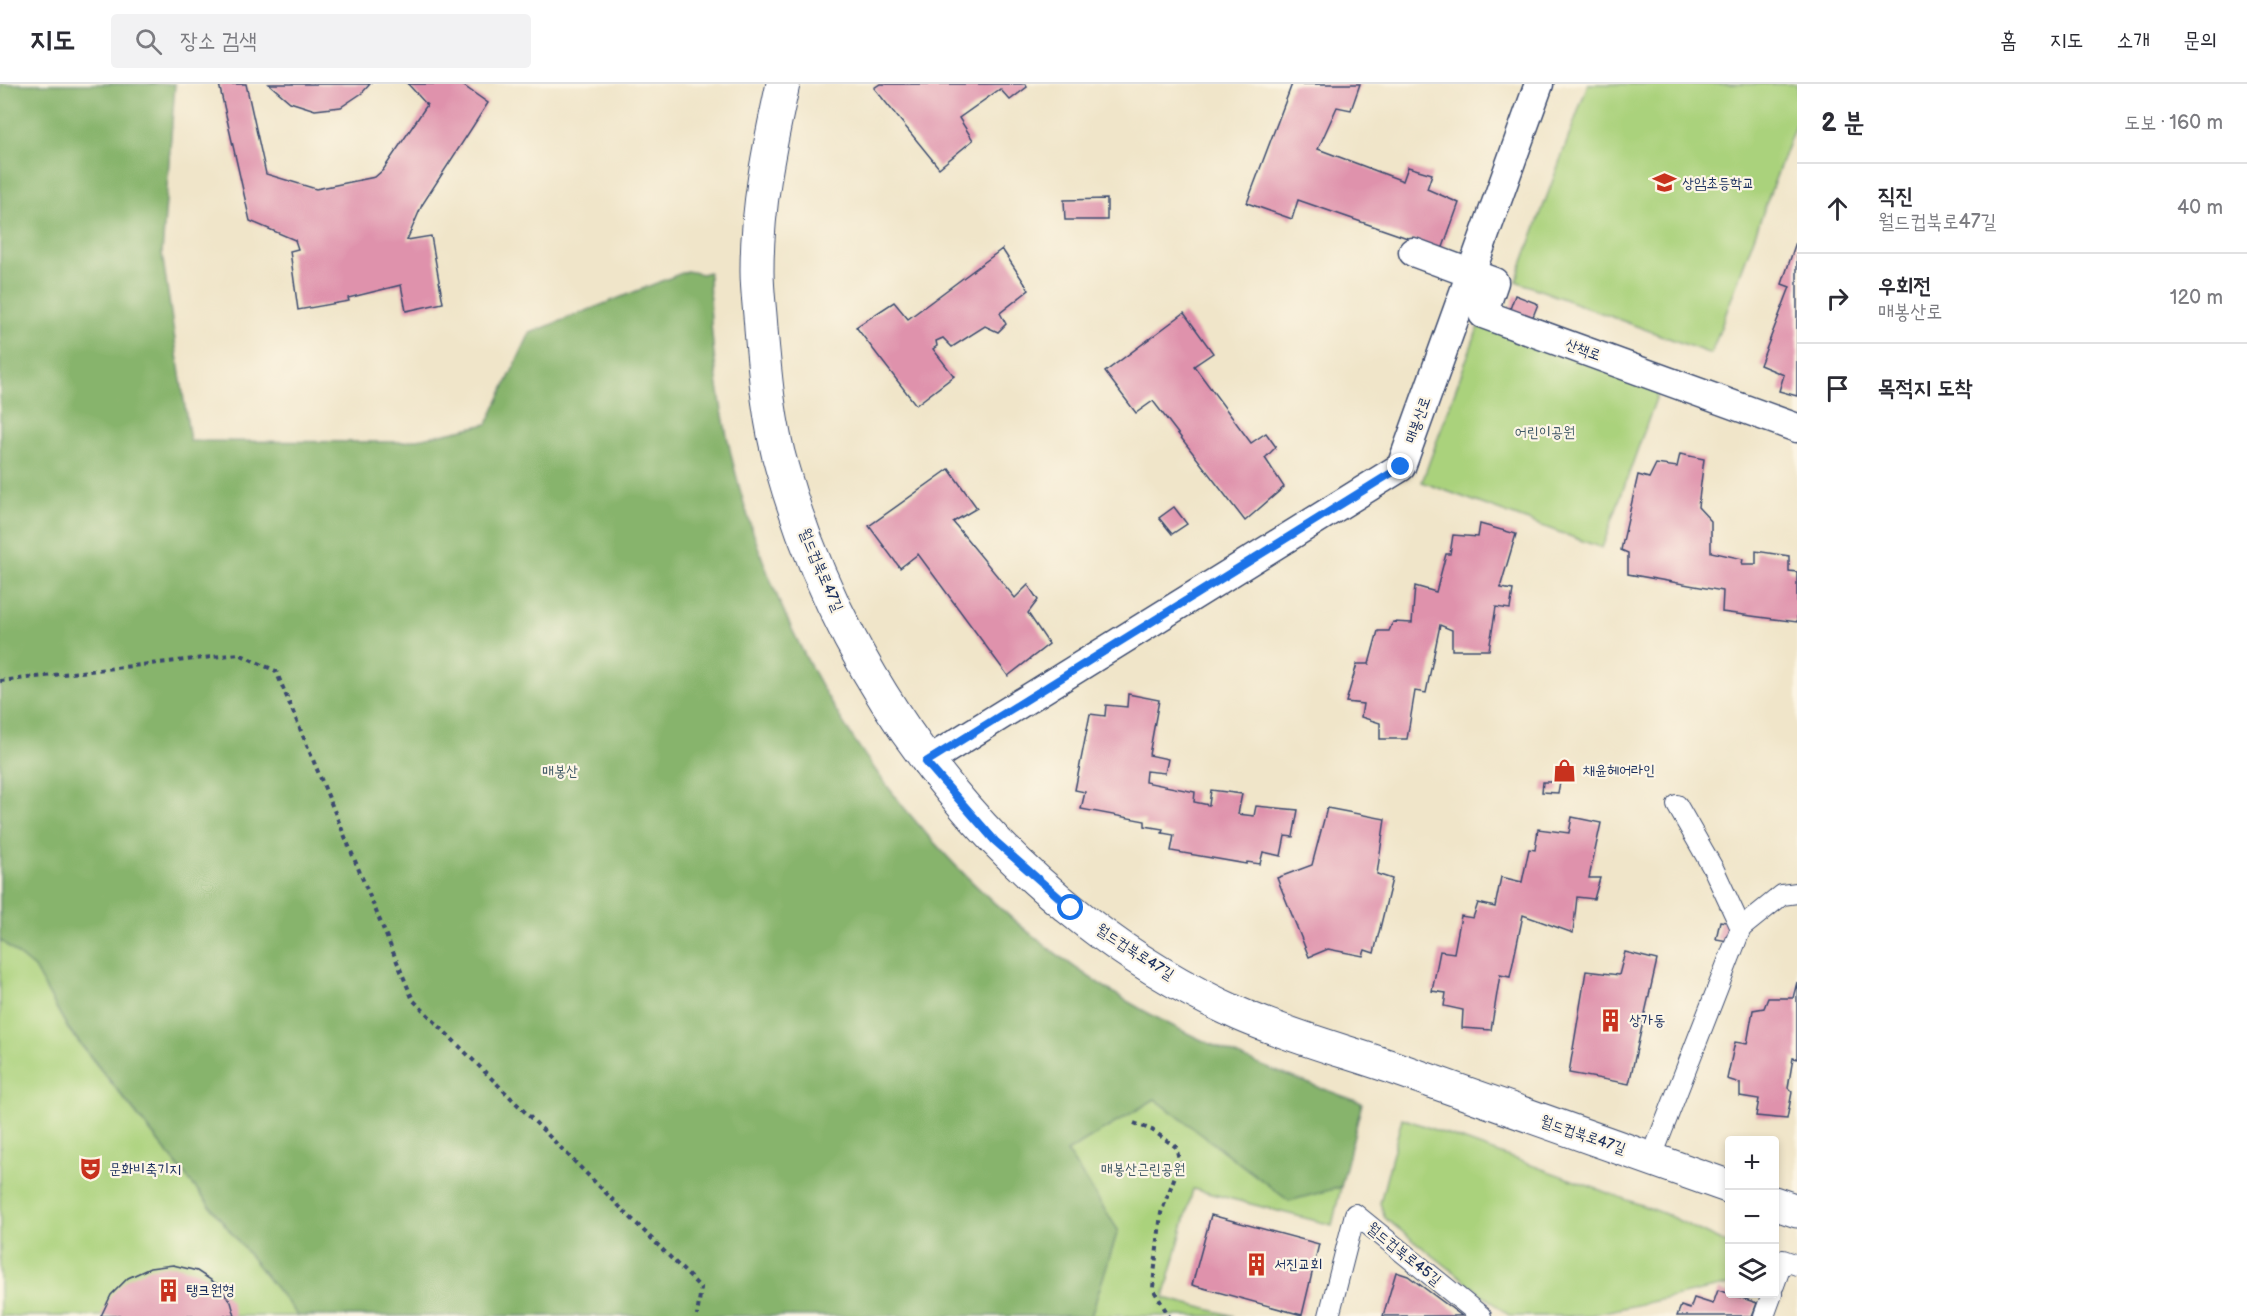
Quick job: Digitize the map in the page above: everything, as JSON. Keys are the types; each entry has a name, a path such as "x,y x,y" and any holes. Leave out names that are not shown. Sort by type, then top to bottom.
{"street":[{"name":"월드컵북로47길","path":"783,84 762,179 757,273 764,369 781,465 812,555 846,629 885,703 926,762 995,841 1071,908 1149,965 1240,1014 1725,1185"},
{"name":"매봉산로","path":"926,762 1401,467 1539,84"},
{"name":"산책로","path":"1413,252 1494,282 1483,314 1797,428"},
{"path":"1779,1205 1797,1211"}],"lane":[{"path":"1677,805 1714,870 1741,928"},
{"path":"1651,1159 1741,928 1782,895 1797,893"},
{"name":"월드컵북로45길","path":"1329,1316 1355,1214 1481,1316"},
{"path":"1779,1271 1783,1260 1797,1265"},
{"path":"1764,1316 1770,1298"}],"path":[{"path":"0,681 239,654 276,671 413,1000 701,1288 697,1316"},
{"path":"1134,1123 1152,1130 1176,1147 1180,1163 1161,1213 1154,1275 1154,1289 1169,1316"}],"green space":[{"name":"매봉산","path":"0,84 175,84 162,253 190,441 404,442 487,424 530,333 687,271 702,274 709,272 717,382 740,489 776,592 824,690 884,782 955,865 1036,938 1127,1001 1213,1045 1272,1070 1362,1103 1341,1187 1289,1201 1155,1099 1067,1152 1118,1230 1091,1316 298,1316 68,1028 34,968 0,940"},
{"name":"상암초등학교","path":"1588,84 1797,84 1797,120 1711,354 1516,281"},
{"name":"어린이공원","path":"1483,314 1663,379 1602,548 1422,482"},
{"name":"문화비축기지","path":"0,940 34,968 68,1029 298,1316 0,1316"},
{"name":"매봉산근린공원","path":"1155,1099 1289,1201 1341,1187 1332,1225 1193,1189 1164,1298 1234,1316 1091,1316 1118,1230 1067,1152"},
{"path":"1402,1118 1663,1213 1725,1243 1725,1286 1586,1316 1510,1316 1385,1218 1380,1203"}],"building":[{"path":"219,84 246,84 266,174 316,189 375,177 383,170 427,105 408,84 461,84 488,103 422,205 407,240 431,236 443,303 406,311 401,285 348,298 349,301 298,310 290,251 298,249 295,240 250,221"},
{"path":"269,84 370,84 362,93 341,107 315,110 290,102"},
{"path":"880,84 1025,84 1027,87 1010,100 1000,89 959,118 973,140 939,168 874,88"},
{"path":"1292,84 1360,84 1351,110 1337,107 1318,149 1403,181 1408,167 1432,174 1427,189 1459,203 1442,250 1298,200 1292,219 1247,203"},
{"path":"1107,199 1107,220 1065,220 1064,200"},
{"path":"1797,239 1797,396 1779,391 1784,375 1760,365 1790,287 1782,284"},
{"path":"1002,249 1029,290 1000,313 1006,324 998,332 985,326 952,347 943,338 936,341 937,346 933,349 954,376 916,405 856,327 894,302 908,319"},
{"path":"1515,295 1538,304 1532,319 1510,309"},
{"path":"1184,313 1213,353 1194,366 1251,443 1266,433 1276,447 1265,458 1284,487 1245,521 1153,401 1136,413 1105,372"},
{"path":"1680,454 1704,459 1698,507 1711,521 1711,552 1743,559 1742,564 1756,564 1756,551 1789,556 1789,571 1797,572 1797,622 1722,612 1723,591 1628,574 1628,553 1621,550 1638,475 1649,478 1656,464 1677,467"},
{"path":"949,469 977,508 953,522 1015,598 1028,585 1038,600 1028,613 1049,644 1008,676 918,554 900,568 869,526"},
{"path":"1174,507 1187,524 1172,534 1159,518"},
{"path":"1480,524 1516,534 1500,588 1513,590 1510,609 1496,607 1489,650 1452,650 1452,630 1440,625 1426,693 1415,691 1407,739 1380,739 1380,723 1361,717 1363,704 1346,702 1357,664 1369,664 1378,631 1389,631 1393,622 1412,623 1415,586 1436,592 1446,554 1450,554 1453,535 1478,537"},
{"path":"1128,694 1159,700 1149,755 1168,759 1165,773 1146,771 1145,782 1195,792 1194,802 1209,805 1211,790 1242,794 1238,814 1254,816 1256,806 1298,810 1293,837 1285,836 1281,856 1263,852 1260,864 1247,862 1247,864 1171,851 1174,835 1162,833 1163,829 1145,826 1145,821 1081,809 1085,792 1075,790 1090,714 1105,716 1106,705 1127,707"},
{"path":"1543,782 1560,782 1558,793 1542,792"},
{"path":"1327,808 1385,819 1377,874 1392,879 1374,953 1365,950 1363,956 1328,949 1309,957 1277,878 1312,865"},
{"path":"1572,817 1601,823 1589,878 1600,878 1594,899 1577,897 1573,933 1523,915 1510,977 1500,975 1491,1030 1462,1028 1463,1010 1444,1006 1446,993 1432,991 1440,951 1454,953 1461,916 1473,918 1478,903 1495,907 1501,877 1522,882 1529,849 1535,850 1538,829 1569,833"},
{"path":"1720,921 1732,923 1728,941 1716,939"},
{"name":"상가동","path":"1625,952 1657,960 1629,1084 1569,1073 1586,971 1619,975"},
{"path":"1797,982 1797,1059 1793,1058 1788,1088 1792,1092 1787,1119 1756,1116 1759,1099 1740,1096 1740,1083 1727,1079 1735,1042 1747,1044 1753,1010 1764,1008 1768,998 1793,998"},
{"name":"서진교회","path":"1211,1215 1319,1244 1302,1315 1192,1285"},
{"name":"탱크원형","path":"173,1265 197,1271 217,1284 231,1302 235,1316 101,1316 111,1295 128,1278 150,1268"},
{"path":"1396,1272 1408,1276 1462,1316 1383,1316"},
{"path":"1718,1290 1725,1292 1725,1298 1742,1298 1757,1303 1752,1316 1677,1316 1681,1306 1690,1309 1694,1298 1713,1304"}],"place":[{"name":"상암초등학교","path":"1664,183"},
{"name":"채윤헤어라인","path":"1565,770"},
{"name":"상가동","path":"1611,1020"},
{"name":"문화비축기지","path":"91,1169"},
{"name":"서진교회","path":"1256,1264"},
{"name":"탱크원형","path":"168,1290"}],"route":[{"path":"1071,908 995,841 926,762 1401,467"}]}
